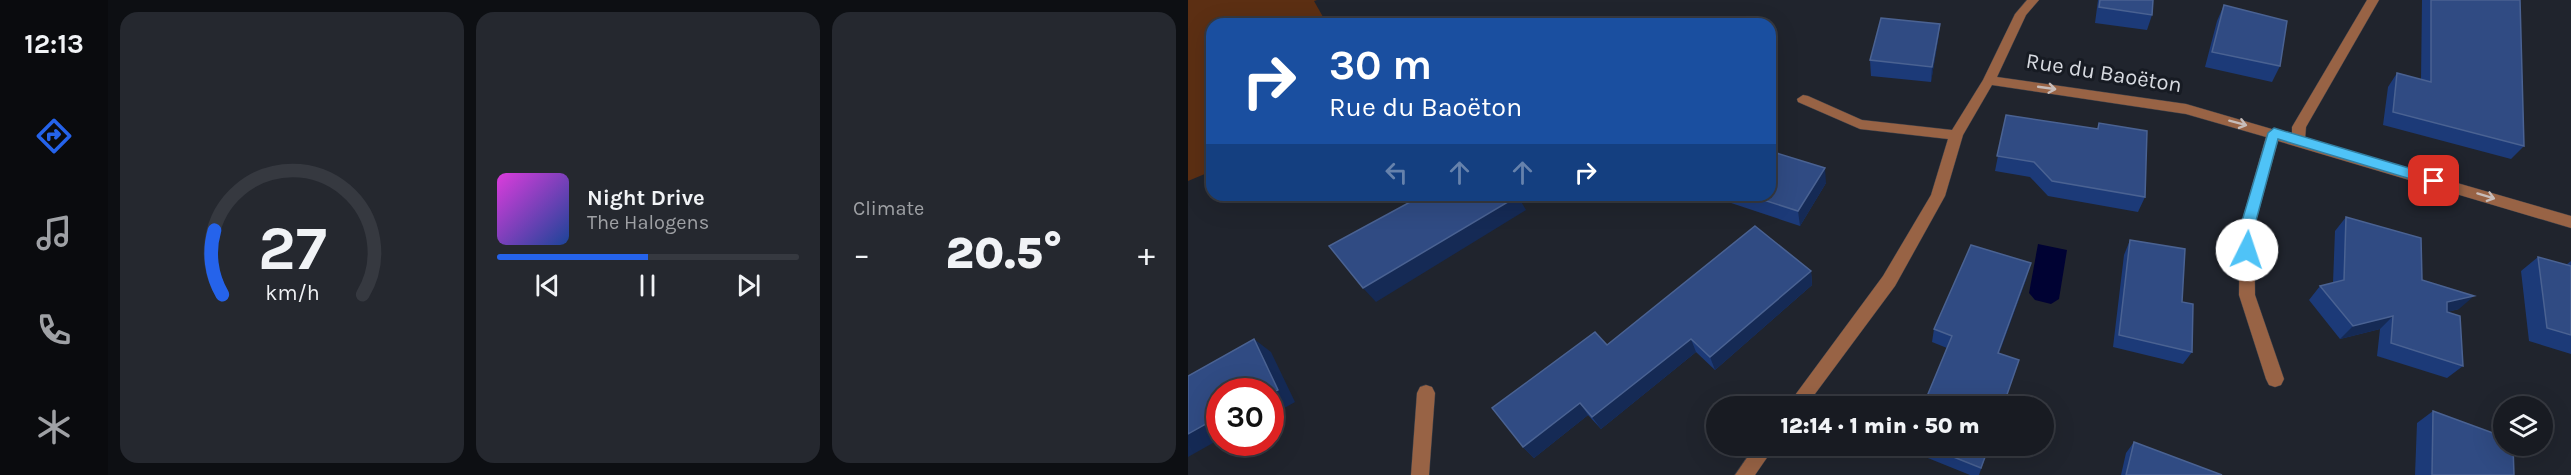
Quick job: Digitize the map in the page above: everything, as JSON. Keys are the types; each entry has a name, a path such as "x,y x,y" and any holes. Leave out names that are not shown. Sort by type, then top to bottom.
{"street":[{"path":"1803,396 1889,281 1938,196 1956,135 1989,80 2021,14 2033,0"},
{"path":"2298,140 2299,128 2373,0"},
{"name":"Rue du Baoëton","path":"1989,80 2186,109 2571,222"},
{"path":"1803,99 1860,124 1956,135"},
{"path":"2274,133 2247,228 2247,295 2275,379"},
{"path":"1420,475 1426,393"},
{"path":"1744,475 1758,456"}],"shaded area":[{"path":"1188,0 1317,0 1314,1 1324,18 1206,18 1206,174 1188,181"},
{"path":"2038,244 2067,250 2059,299 2051,304 2035,300 2029,293"}],"building":[{"path":"2100,0 2153,0 2152,15 2099,7"},
{"path":"2431,0 2520,0 2524,146 2393,112 2397,73 2431,82"},
{"path":"2224,5 2287,21 2280,66 2212,52"},
{"path":"1881,18 1940,24 1932,67 1870,60"},
{"path":"2006,115 2098,129 2099,123 2147,131 2145,197 2052,181 2034,162 1997,156"},
{"path":"1776,153 1825,168 1798,211 1767,201 1776,201"},
{"path":"1412,201 1510,201 1363,288 1329,246"},
{"path":"2346,217 2421,238 2422,280 2474,296 2447,302 2447,312 2460,316 2463,366 2391,343 2393,316 2353,326 2320,286 2344,280"},
{"path":"1755,226 1811,271 1710,357 1691,339 1592,417 1580,403 1523,447 1492,408 1595,332 1607,345"},
{"path":"2130,240 2185,249 2182,302 2193,304 2192,352 2119,335"},
{"path":"1971,245 2031,263 1998,353 2019,360 2006,396 1927,396 1952,336 1934,329"},
{"path":"2538,257 2571,266 2571,335 2547,328"},
{"path":"1254,339 1272,378 1206,378 1206,424 1188,434 1188,376"},
{"path":"2433,411 2493,433 2493,456 2513,456 2514,475 2432,475"},
{"path":"2134,442 2222,475 2126,475"},
{"path":"1951,456 1985,456 1981,468"}],"route":[{"path":"2247,250 2247,228 2274,133 2434,181"}]}
